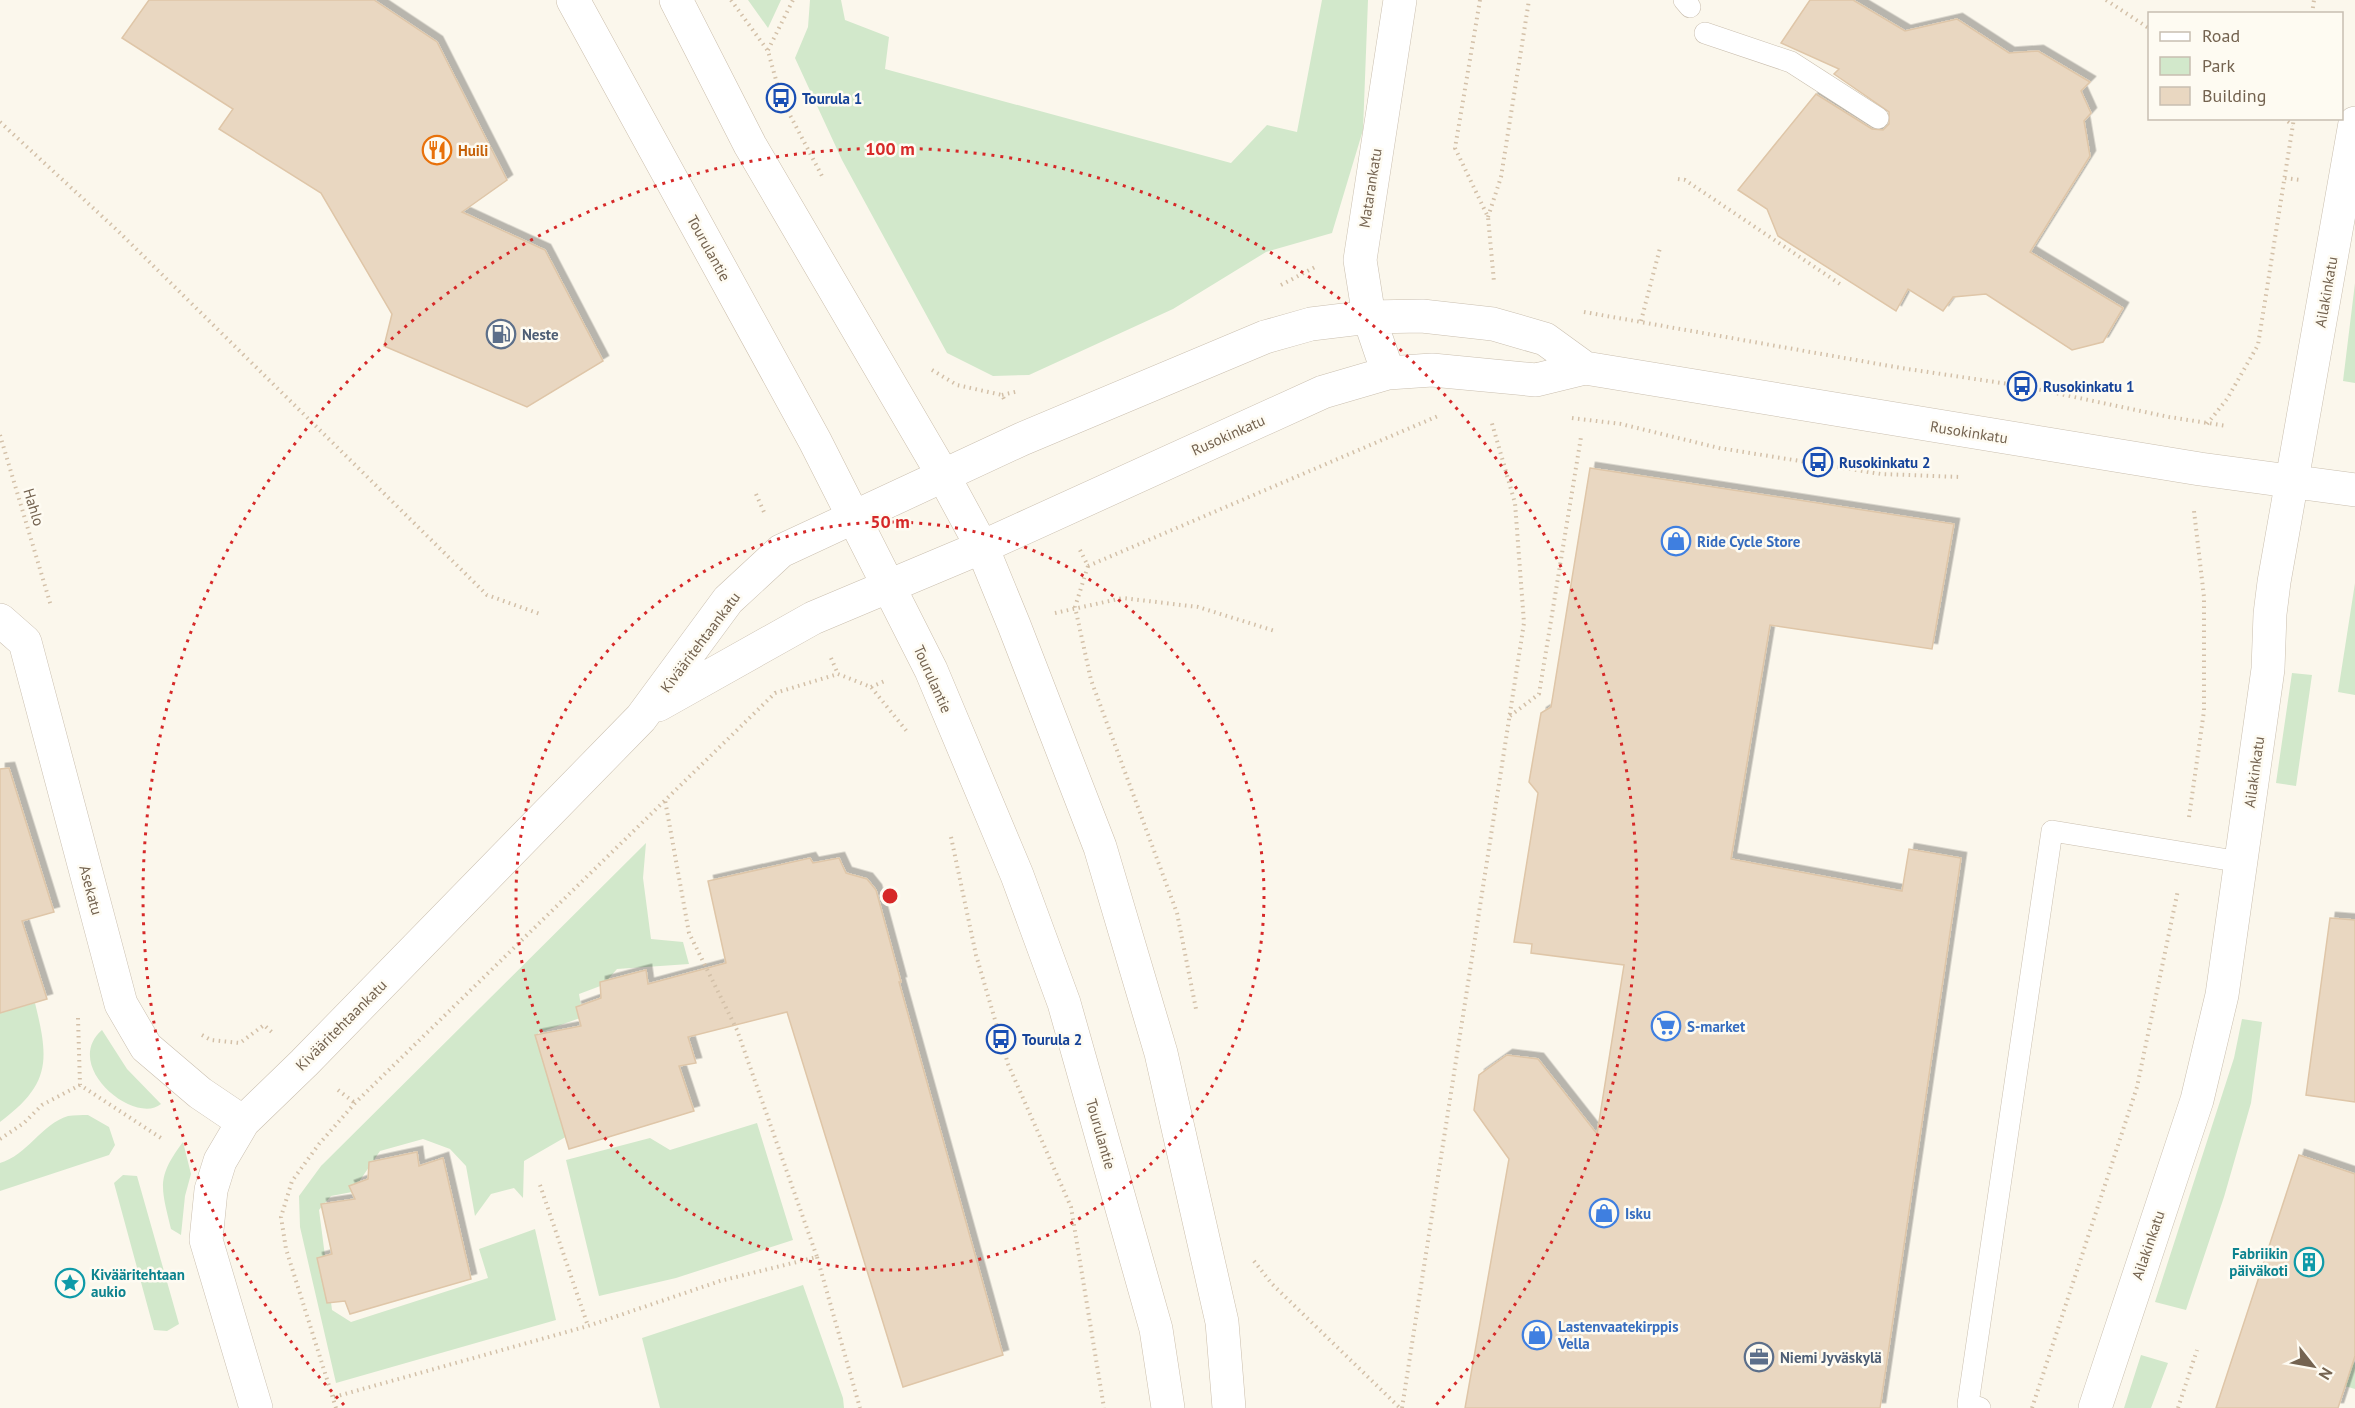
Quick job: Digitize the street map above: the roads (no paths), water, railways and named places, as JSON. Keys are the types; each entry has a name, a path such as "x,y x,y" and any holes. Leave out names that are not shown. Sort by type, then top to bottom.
{"street":[{"name":"Tourulantie","path":"573,0 855,516 927,661 1017,875 1064,1002 1156,1329 1168,1408"},
{"path":"676,0 750,145 943,475 982,547 1014,625 1100,848 1161,1053 1222,1322 1229,1408"},
{"name":"Matarankatu","path":"1388,373 1369,317 1360,260 1400,0"},
{"name":"Ailakinkatu","path":"2095,1408 2204,1076 2222,995 2268,669 2270,614 2291,480 2355,123"},
{"name":"Rusokinkatu","path":"943,475 1265,337 1311,324 1369,317 1422,316 1493,324 1545,339 1585,368"},
{"name":"Rusokinkatu","path":"891,587 1323,392 1388,373 1432,370 1536,380 1585,368 2200,469 2355,490"},
{"name":"Kivääritehtaankatu","path":"256,1408 206,1240 211,1190 217,1171 243,1122 304,1063 649,710 728,600 781,551 943,475"},
{"name":"Kivääritehtaankatu","path":"649,710 813,618 891,587"},
{"name":"Asekatu","path":"0,620 25,642 121,1004 146,1047 200,1093 243,1122"}],"lane":[{"path":"1705,33 1791,62 1878,118"},
{"path":"1980,1408 1968,1404 2052,831 2241,862"}],"place":[{"name":"Tourula 1","path":"781,98"},
{"name":"Huili","path":"437,150"},
{"name":"Neste","path":"501,334"},
{"name":"Rusokinkatu 1","path":"2022,386"},
{"name":"Rusokinkatu 2","path":"1818,462"},
{"name":"Ride Cycle Store","path":"1676,541"},
{"name":"S-market","path":"1666,1026"},
{"name":"Tourula 2","path":"1001,1039"},
{"name":"Isku","path":"1604,1213"},
{"name":"Fabriikin päiväkoti","path":"2309,1262"},
{"name":"Kivääritehtaan aukio","path":"70,1283"},
{"name":"Lastenvaatekirppis Vella","path":"1537,1335"},
{"name":"Niemi Jyväskylä","path":"1759,1357"}]}
